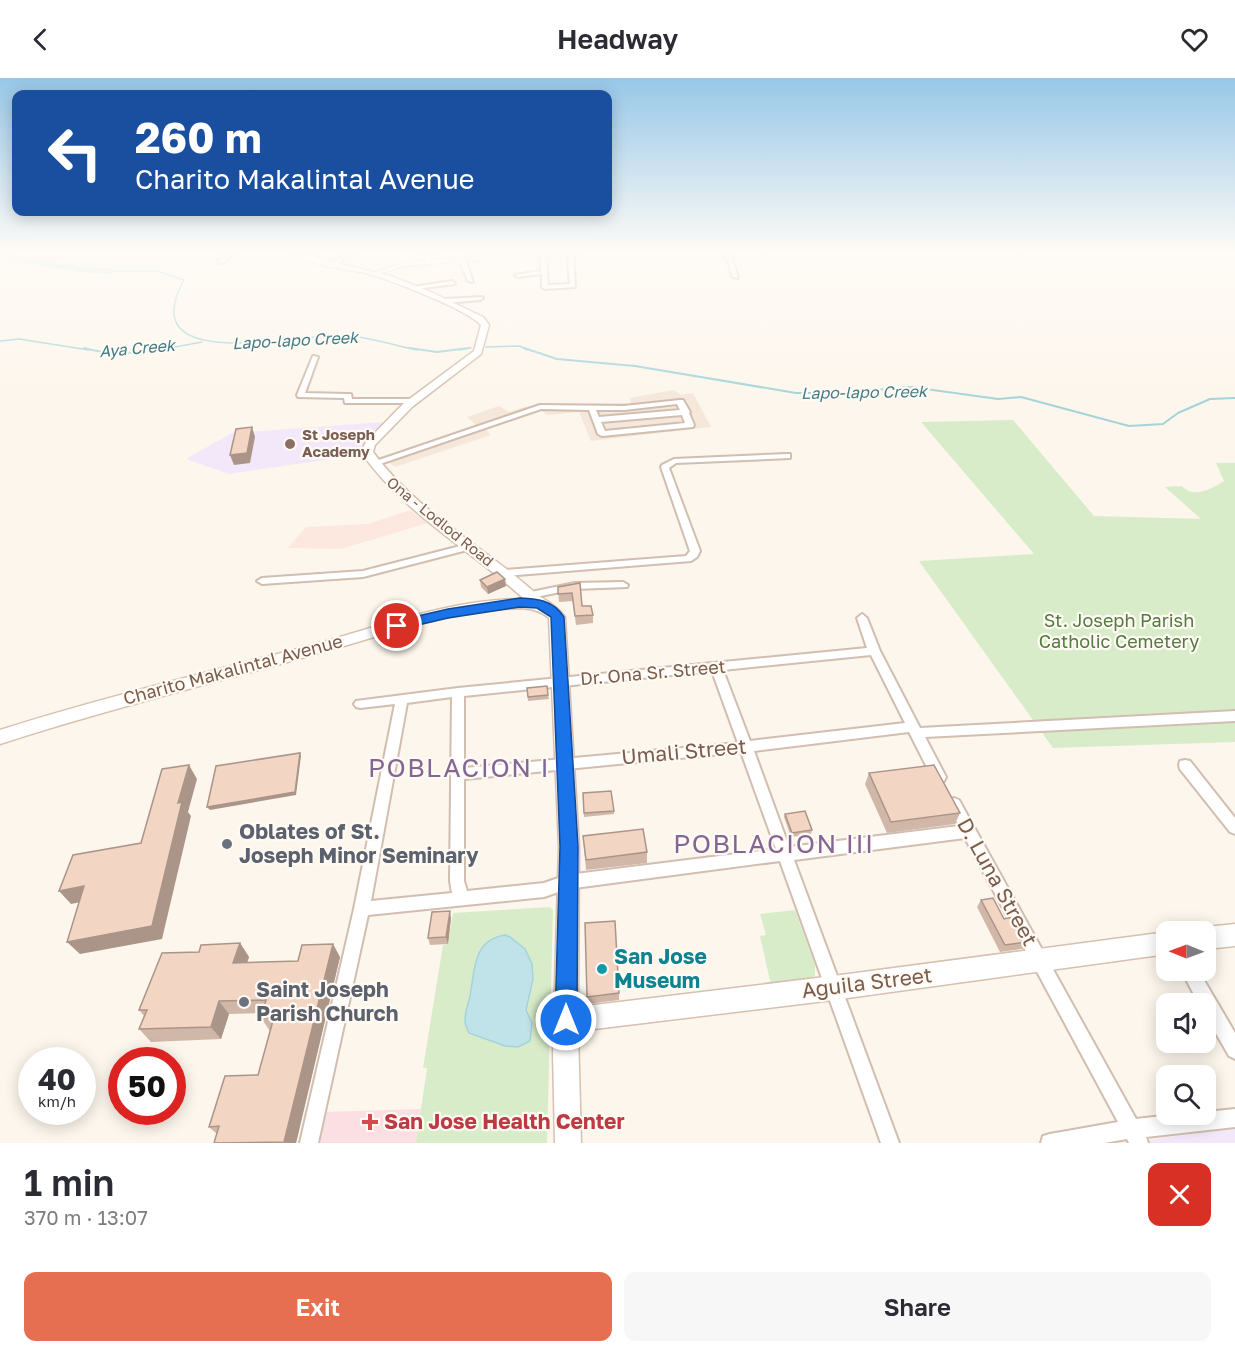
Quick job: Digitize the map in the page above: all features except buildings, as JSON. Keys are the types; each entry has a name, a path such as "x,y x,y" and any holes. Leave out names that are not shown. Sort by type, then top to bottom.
{"main road":[{"name":"Ona - Lodlod Road","path":"445,301 484,323 478,352 386,426 367,448 380,473 401,493 558,617 562,681"},
{"name":"Charito Makalintal Avenue","path":"0,737 128,697 416,620 535,599"},
{"path":"562,681 569,846 566,1020 568,1143"},
{"name":"Aguila Street","path":"566,1020 833,988 1156,944"}],"street":[{"path":"315,357 301,395 348,396 348,401 415,401"},
{"path":"374,463 540,407 641,407 676,401 682,402 690,423 688,426 602,434 592,408"},
{"path":"597,420 686,412"},
{"path":"504,573 688,559 694,555 695,551 665,467 667,464 674,461 787,456"},
{"path":"262,581 363,574 468,547"},
{"path":"535,599 575,586 623,585"},
{"name":"D. Luna Street","path":"861,618 874,651 913,730 1135,1136"},
{"name":"Dr. Ona Sr. Street","path":"360,704 562,681 717,668 874,651"},
{"path":"717,668 783,856 890,1143"},
{"path":"457,692 457,881 461,898"},
{"path":"309,1143 362,909 402,699"},
{"name":"Umali Street","path":"457,774 913,730 1235,716"},
{"path":"1185,765 1235,828"},
{"path":"362,909 544,890 567,882 969,831"},
{"path":"1196,981 1235,1050"},
{"path":"1050,1143 1135,1136 1235,1119"}],"shaded area":[{"path":"674,390 681,395 693,393 711,427 591,441 579,412 547,415 540,409 484,428 491,435 395,467 384,458 476,425 467,417 499,406 509,412 524,407 550,404 631,403 630,398"},
{"name":"St Joseph Academy","path":"384,422 359,455 229,474 186,459 232,433"},
{"path":"410,510 428,523 341,549 288,548 306,527 368,524"},
{"name":"San Jose Health Center","path":"421,1109 416,1143 318,1143 323,1112"},
{"path":"1235,1128 1235,1143 1150,1143 1148,1140"}],"green space":[{"name":"St. Joseph Parish Catholic Cemetery","path":"1013,420 1094,516 1201,519 1165,487 1182,486 1192,492 1208,490 1224,481 1216,463 1235,463 1235,742 1053,748 919,561 1034,554 921,422"},
{"path":"550,907 553,910 547,1143 416,1143 427,1068 423,1068 443,945 448,944 453,913"},
{"path":"795,910 815,965 815,975 810,980 771,985 760,936 766,935 760,914"}],"water":[{"path":"505,935 525,949 532,964 533,979 526,1010 532,1023 530,1041 518,1047 505,1046 469,1033 465,1023 477,958 486,943"}],"waterway":[{"name":"Lapo-lapo Creek","path":"177,301 174,310 180,329 200,339 227,343 341,335 417,350"},
{"name":"Aya Creek","path":"0,341 19,339 89,350"},
{"name":"Aya Creek","path":"159,350 202,342"},
{"name":"Lapo-lapo Creek","path":"486,347 520,346 527,350"},
{"name":"Aya Creek","path":"84,348 126,353 168,348"},
{"name":"Lapo-lapo Creek","path":"409,348 437,352 469,348"},
{"name":"Lapo-lapo Creek","path":"459,350 471,348"},
{"name":"Lapo-lapo Creek","path":"524,348 557,359 635,366 796,393 840,393 911,387 998,399 1021,397 1129,426 1163,424 1178,413 1210,399 1235,398"}],"place":[{"name":"St Joseph Academy","path":"290,444"},
{"name":"Oblates of St. Joseph Minor Seminary","path":"227,844"},
{"name":"San Jose Museum","path":"602,969"},
{"name":"Saint Joseph Parish Church","path":"244,1002"},
{"name":"San Jose Health Center","path":"370,1122"}],"district":[{"name":"POBLACION I","path":"459,768"},
{"name":"POBLACION III","path":"774,844"}],"route":[{"path":"397,626 416,620 499,604 539,604 552,610 558,617 569,846 566,1020"}]}
